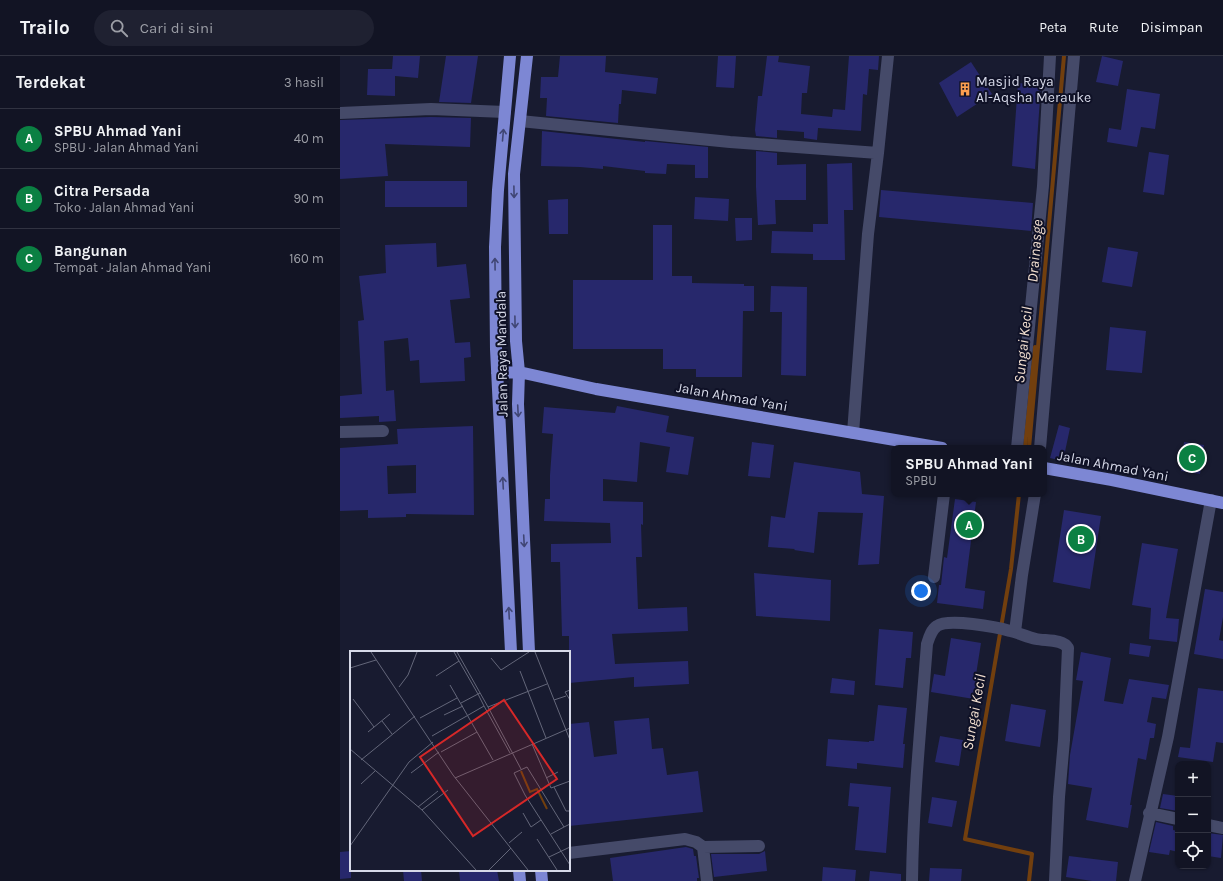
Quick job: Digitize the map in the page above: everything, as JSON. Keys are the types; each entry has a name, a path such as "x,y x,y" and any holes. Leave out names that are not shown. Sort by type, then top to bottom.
{"highway":[{"name":"Jalan Raya Mandala","path":"510,56 498,190 495,247 496,349 510,651"},
{"name":"Jalan Raya Mandala","path":"527,56 514,174 516,341 519,372 518,404 529,651"},
{"name":"Jalan Ahmad Yani","path":"497,373 519,372 596,389 923,445"},
{"name":"Jalan Ahmad Yani","path":"1047,469 1112,480 1223,503"},
{"path":"519,871 520,881"},
{"path":"541,871 542,881"}],"street":[{"path":"852,434 868,234 888,56"},
{"path":"1017,445 1043,186 1050,56"},
{"path":"1040,445 1074,56"},
{"path":"340,113 431,109 505,112"},
{"path":"520,121 730,142 878,153"},
{"path":"340,432 383,431"},
{"path":"934,577 944,497"},
{"path":"1013,631 1035,497"},
{"path":"1135,881 1149,813 1168,737 1211,500"},
{"path":"912,881 912,834 927,644 929,637 936,626 942,623 993,627 1067,646 1069,652 1055,881"},
{"path":"1149,813 1175,818"},
{"path":"1211,826 1223,828"},
{"path":"570,853 685,839 696,842 703,847 759,846"},
{"path":"703,847 707,881"}],"building":[{"path":"393,56 420,56 418,78 395,76 395,96 367,95 368,69 392,69"},
{"path":"446,56 478,56 471,103 439,102"},
{"path":"560,56 606,56 605,72 658,78 656,94 622,90 621,104 619,104 618,123 546,116 547,98 540,98 541,77 558,77"},
{"path":"718,56 736,56 734,88 716,87"},
{"path":"767,56 779,56 778,62 810,66 807,93 802,93 801,114 832,117 833,109 845,110 849,56 879,56 878,70 869,69 867,95 863,94 861,131 818,128 817,140 804,138 804,132 777,130 777,138 756,136 755,130 758,96 762,96"},
{"path":"1102,56 1123,61 1118,86 1096,82"},
{"name":"Masjid Raya Al-Aqsha Merauke","path":"971,62 992,94 957,117 939,83"},
{"path":"1018,83 1041,85 1035,169 1012,166"},
{"path":"1127,89 1160,94 1155,129 1141,127 1137,147 1107,142 1109,128 1121,130"},
{"path":"431,117 471,118 470,147 385,144 388,176 340,179 340,120"},
{"path":"542,131 708,147 708,178 695,178 695,165 667,164 666,174 645,173 645,171 603,166 603,169 541,166"},
{"path":"756,151 777,153 777,165 806,164 806,200 775,200 776,224 758,225"},
{"path":"1149,152 1169,155 1164,195 1143,192"},
{"path":"852,163 853,210 844,210 845,260 813,260 813,254 771,253 772,231 813,232 813,224 828,224 827,164"},
{"path":"385,181 467,181 467,207 385,207"},
{"path":"881,190 1033,203 1031,231 879,217"},
{"path":"695,197 729,199 728,221 694,219"},
{"path":"568,199 568,234 549,234 548,200"},
{"path":"735,218 752,218 752,240 736,241"},
{"path":"653,225 672,225 672,276 692,276 692,283 744,284 744,286 754,286 754,311 743,311 742,377 696,377 696,369 663,369 663,349 573,349 573,280 653,280"},
{"path":"436,243 437,267 466,264 470,298 450,300 455,343 470,342 471,357 464,358 465,381 420,383 419,360 410,361 408,338 384,341 386,391 394,390 396,421 379,422 379,416 340,418 340,396 362,394 358,321 364,320 359,276 386,273 385,245"},
{"path":"1108,247 1138,252 1132,287 1102,282"},
{"path":"771,286 807,287 806,376 781,375 782,312 770,312"},
{"path":"1110,327 1146,331 1142,373 1106,370"},
{"path":"617,406 669,416 666,432 694,437 688,475 666,472 670,447 640,442 637,482 603,479 603,501 643,502 643,525 641,524 642,557 636,557 638,609 687,607 688,631 612,634 615,664 688,661 689,684 634,687 634,677 570,683 569,636 562,636 560,562 551,562 551,544 611,543 610,523 544,521 545,499 550,499 553,434 542,433 544,407 615,413"},
{"path":"1059,425 1070,428 1063,461 1050,458"},
{"path":"473,426 474,515 406,514 406,517 368,518 368,510 340,511 340,448 398,444 397,429","holes":["416,465 416,493 388,494 387,466"]},
{"path":"752,442 774,445 770,478 748,476"},
{"path":"1184,442 1204,445 1200,474 1181,471"},
{"path":"794,462 860,472 862,494 884,496 879,564 858,565 863,513 818,512 814,553 794,550 795,549 768,547 771,516 785,518"},
{"path":"955,499 976,502 965,588 985,591 983,609 937,603 939,585 941,585 944,557 947,558"},
{"path":"1064,510 1101,516 1090,589 1053,582"},
{"path":"1142,543 1178,549 1166,618 1179,619 1177,642 1149,639 1151,608 1132,605"},
{"path":"754,573 831,580 830,621 756,616"},
{"path":"1205,589 1223,592 1223,617 1219,640 1223,641 1223,659 1194,654"},
{"path":"879,629 913,632 911,658 906,658 903,688 875,685"},
{"path":"951,638 981,643 975,681 977,682 974,699 931,692 934,674 945,676"},
{"path":"1130,643 1151,646 1149,657 1129,654"},
{"path":"1081,652 1111,658 1104,701 1123,704 1129,679 1169,685 1166,699 1152,697 1147,722 1156,724 1154,738 1150,738 1146,760 1138,758 1130,805 1132,805 1128,828 1086,820 1092,788 1068,784 1070,755 1083,681 1076,680"},
{"path":"832,678 855,681 854,695 830,693"},
{"path":"1198,688 1223,691 1223,743 1216,742 1213,762 1178,757 1180,747 1190,748"},
{"path":"1011,704 1046,710 1040,747 1005,741"},
{"path":"878,705 907,708 903,744 905,744 903,768 857,763 857,769 826,766 828,739 869,742 874,741"},
{"path":"649,718 652,749 663,748 667,775 698,771 703,812 570,826 570,724 589,722 594,757 617,754 614,721"},
{"path":"940,736 963,740 959,766 935,762"},
{"path":"850,783 891,787 886,853 855,850 859,807 848,806"},
{"path":"1163,794 1175,796 1175,810 1160,808"},
{"path":"932,797 957,801 952,827 928,823"},
{"path":"1156,822 1173,826 1173,830 1175,830 1175,851 1170,850 1169,855 1149,852"},
{"path":"1211,833 1223,835 1221,858 1211,856"},
{"path":"686,847 693,849 694,856 696,856 699,878 697,878 697,881 613,881 610,858"},
{"path":"350,851 351,878 340,879 340,852"},
{"path":"765,851 767,871 714,877 711,854 759,854"},
{"path":"1069,856 1118,862 1116,881 1092,881 1066,877"},
{"path":"823,867 856,870 855,881 822,881"},
{"path":"930,868 962,869 961,881 929,881"},
{"path":"403,871 421,871 422,881 404,881"},
{"path":"459,871 497,871 499,881 460,881"},
{"path":"870,871 901,874 901,881 869,881"}],"waterway":[{"name":"Sungai Kecil","path":"1029,445 1064,56"},
{"name":"Sungai Kecil","path":"1025,445 1035,347"},
{"name":"Sungai Kecil","path":"1019,497 1011,569 965,839 1032,854 1029,881"}],"place":[{"name":"Masjid Raya Al-Aqsha Merauke","path":"965,89"},
{"name":"Bangunan","path":"1192,458"},
{"name":"SPBU Ahmad Yani","path":"969,525"},
{"name":"Citra Persada","path":"1081,539"}],"water label":[{"name":"Drainasge","path":"1035,251"}]}
